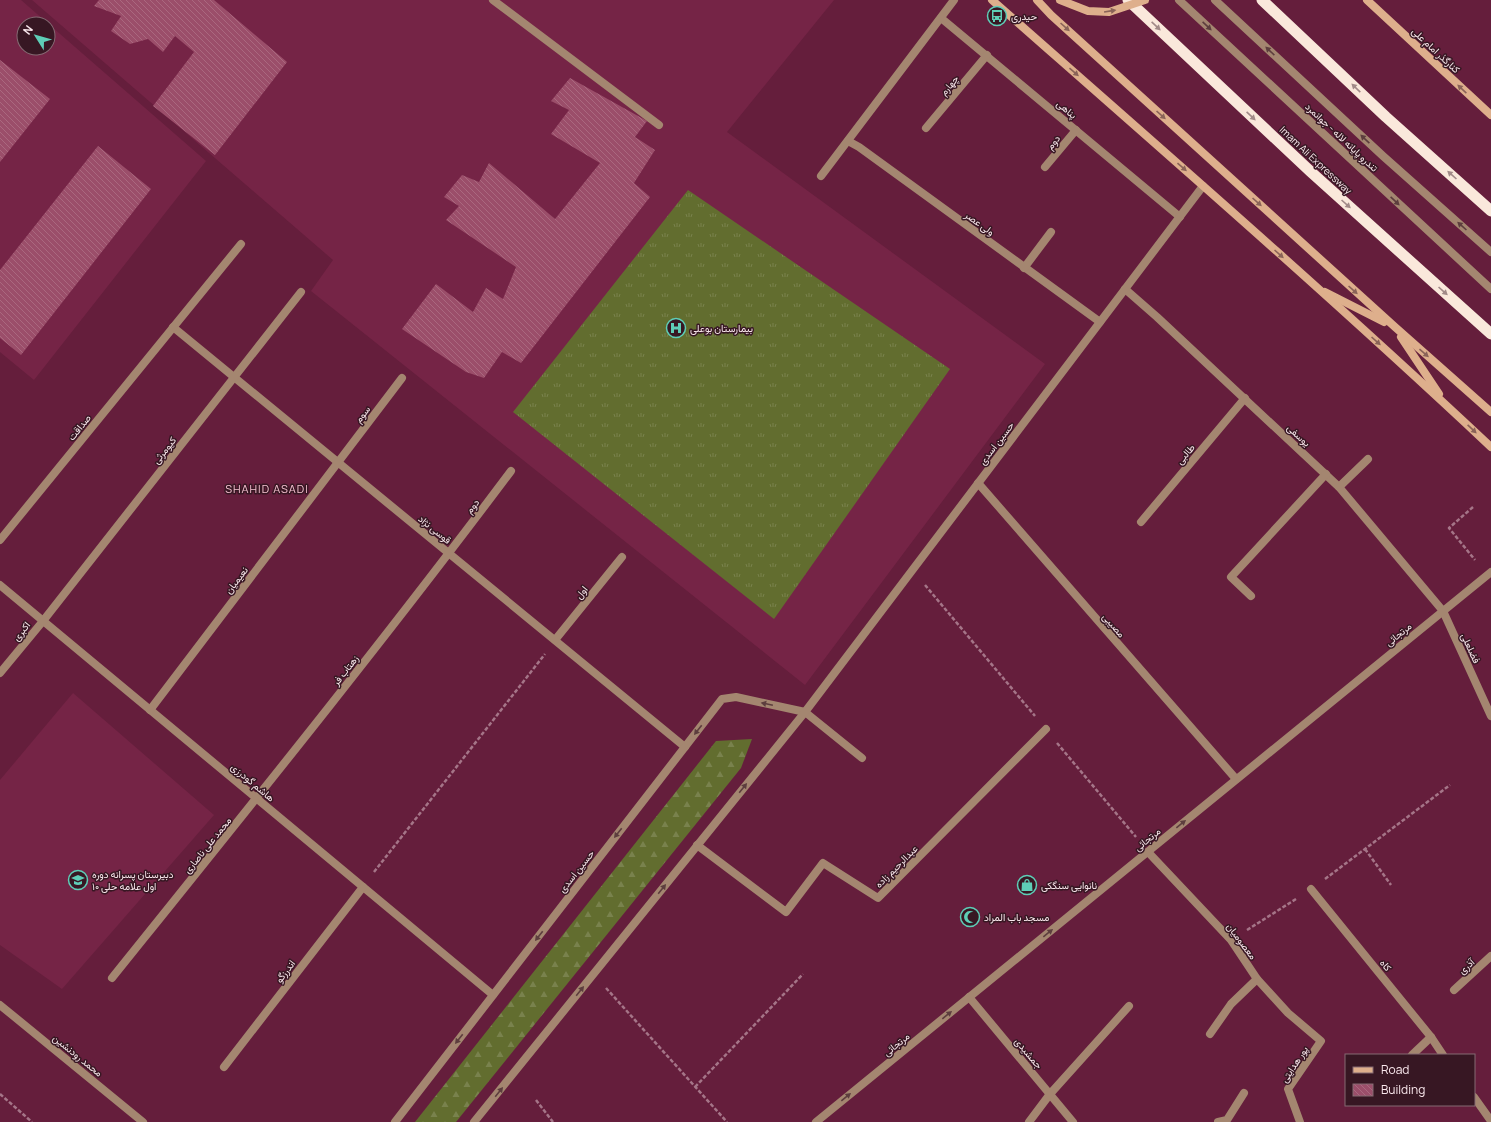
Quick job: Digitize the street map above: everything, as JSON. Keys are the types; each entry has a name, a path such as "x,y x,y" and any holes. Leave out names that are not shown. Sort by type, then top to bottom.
{"highway":[{"name":"Imam Ali Expressway","path":"1128,0 1311,172 1491,334"},
{"path":"1262,0 1386,117 1491,211"}],"main road":[{"path":"992,0 1316,287 1447,405 1491,447"},
{"path":"1037,0 1051,15 1395,328 1491,412"},
{"path":"1060,0 1088,11 1110,12 1145,0"},
{"name":"کنارگذر امام علی","path":"1367,0 1491,115"},
{"path":"1316,287 1395,328 1447,405"}],"street":[{"path":"493,0 659,125"},
{"path":"821,176 954,0"},
{"name":"تندرو پایانه لاله - جوانمرد","path":"1179,0 1491,289"},
{"path":"1215,0 1384,156 1491,252"},
{"name":"پناهی","path":"941,18 1180,216"},
{"name":"چهارم","path":"926,128 987,55"},
{"name":"دوم","path":"1045,168 1076,130"},
{"name":"ولی عصر","path":"848,141 859,147 1100,322"},
{"name":"حسین اسدی","path":"474,1122 805,712 1203,186"},
{"path":"1024,268 1051,232"},
{"name":"صداقت","path":"0,540 241,244"},
{"name":"یوسفی","path":"1125,289 1339,487 1443,611"},
{"name":"کیومرثی","path":"43,621 301,292"},
{"name":"قوسی نژاد","path":"173,327 685,747"},
{"name":"سوم","path":"338,462 402,378"},
{"name":"طالبی","path":"1141,522 1244,398"},
{"path":"1339,487 1368,459"},
{"name":"نعیمیان","path":"150,710 338,462"},
{"name":"دوم","path":"449,553 511,470"},
{"path":"1251,596 1231,577 1326,474"},
{"name":"مصیبی","path":"978,483 1236,780"},
{"name":"زهتاب فر","path":"257,798 449,553"},
{"name":"اول","path":"555,640 622,557"},
{"name":"مرتجائی","path":"816,1122 1489,573"},
{"name":"هاشم گودرزی","path":"0,585 493,995"},
{"name":"فضلعلی","path":"1443,611 1491,716"},
{"name":"اکبری","path":"0,673 43,621"},
{"name":"حسین اسدی","path":"395,1122 722,699 736,697 805,712"},
{"path":"805,712 862,758"},
{"name":"عبدالرحیم زاده","path":"697,845 786,912 823,863 878,898 1046,729"},
{"name":"محمد علی ناصاری","path":"112,978 257,798"},
{"name":"معصومیان","path":"1148,852 1231,940 1257,979 1288,1013 1321,1041"},
{"name":"اندرزگو","path":"224,1068 363,887"},
{"name":"کاه","path":"1311,889 1431,1037 1442,1054"},
{"name":"آذری","path":"1454,990 1491,956"},
{"path":"1210,1034 1231,1004 1257,979"},
{"name":"جمشیدی","path":"969,997 1073,1122"},
{"name":"محمد رودنشین","path":"0,1005 143,1122"},
{"path":"1029,1122 1050,1094 1129,1006"},
{"path":"1413,1054 1431,1037"},
{"name":"پور هدایتی","path":"1300,1122 1288,1089 1321,1041"},
{"path":"1218,1122 1227,1120 1244,1093"},
{"path":"1475,1098 1491,1121"}],"path":[{"path":"1473,507 1449,528 1489,573"},
{"path":"912,570 1148,852"},
{"path":"363,887 555,640"},
{"path":"1231,940 1311,889 1450,785"},
{"path":"1365,849 1391,885"},
{"path":"594,974 727,1122"},
{"path":"695,1087 803,974"},
{"path":"0,1094 32,1122"},
{"path":"536,1100 553,1122"}],"shaded area":[{"path":"0,0 21,0 39,16 16,16 16,56 56,56 56,30 206,161 34,380 0,352"},
{"name":"بیمارستان بوعلی","path":"32,0 834,0 727,132 1045,364 805,685 311,291 333,260 56,21 56,16 51,16"},
{"name":"دبیرستان پسرانه دوره اول علامه حلی ۱۰","path":"73,693 214,815 62,989 0,945 0,780"}],"green space":[{"path":"688,190 950,369 774,619 513,412"},
{"path":"752,739 741,768 456,1122 415,1122 716,741"}],"building":[{"path":"99,0 214,0 287,62 215,155 153,106 194,52 175,36 163,52 148,39 130,44 111,31 121,16 94,6"},
{"path":"0,60 50,99 0,162"},
{"path":"570,78 647,121 635,137 655,150 634,183 650,197 521,363 502,352 484,378 466,372 402,329 436,284 473,312 486,288 503,299 516,267 446,220 459,206 444,197 462,175 479,182 489,163 555,219 600,163 551,134 569,110 551,101"},
{"path":"98,146 151,189 21,355 0,338 0,270"}],"place":[{"name":"حیدری","path":"997,16"},
{"name":"بیمارستان بوعلی","path":"676,328"},
{"name":"دبیرستان پسرانه دوره اول علامه حلی ۱۰","path":"78,880"},
{"name":"نانوایی سنگکی","path":"1027,885"},
{"name":"مسجد باب المراد","path":"970,917"}],"district":[{"name":"SHAHID ASADI","path":"267,488"}]}
